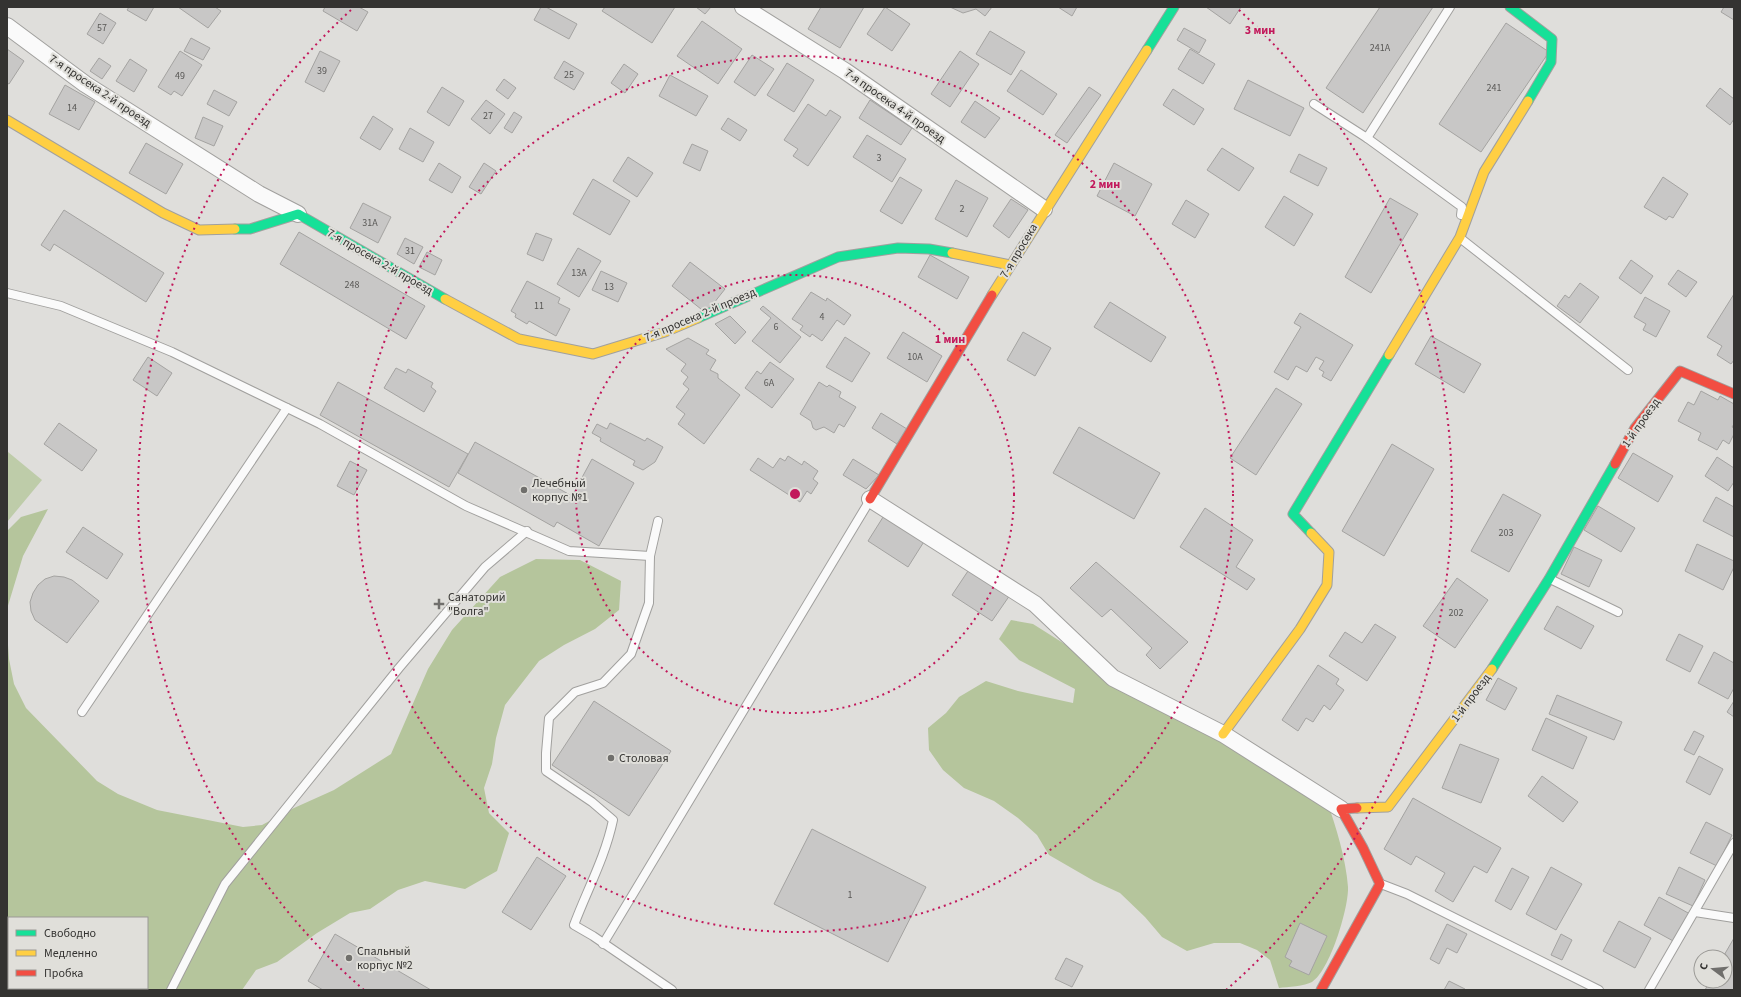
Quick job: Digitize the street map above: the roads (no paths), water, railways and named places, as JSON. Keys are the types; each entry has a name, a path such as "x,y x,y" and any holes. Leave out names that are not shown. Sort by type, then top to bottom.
{"street":[{"name":"7-я просека 4-й проезд","path":"743,7 845,71 1044,209"},
{"name":"7-я просека","path":"870,499 1044,209 1174,7"},
{"path":"1223,734 1300,629 1327,585 1329,552 1293,514 1460,237 1484,172 1551,62 1552,39 1510,7"},
{"name":"7-я просека 2-й проезд","path":"7,26 85,84 259,194 298,214 450,302 519,339 593,354 665,332 838,257 869,251 906,248 929,249 1010,265"},
{"path":"7,120 163,214 199,230 250,228 298,214"},
{"name":"1-й проезд","path":"1341,809 1388,807 1497,663 1549,579 1635,428 1680,371 1734,394"},
{"path":"870,499 1035,604 1113,678 1223,734 1341,809 1363,848 1380,884 1321,990"}],"lane":[{"path":"1367,138 1450,7"},
{"path":"1314,104 1367,138 1462,207 1460,237 1628,370"},
{"path":"7,293 61,306 119,328 172,352 320,424 466,506 527,531 569,551 650,556"},
{"path":"82,712 287,408"},
{"path":"603,944 870,499"},
{"path":"658,521 650,556 649,603 631,654 603,683 575,692 549,718 546,771 592,802 613,820 608,842 598,870 574,926 593,936 672,990"},
{"path":"171,990 225,884 399,668 485,567 527,531"},
{"path":"1549,579 1618,612"},
{"path":"1649,990 1734,843"},
{"path":"1380,884 1407,894 1599,990"},
{"path":"1695,912 1734,918"}],"place":[{"name":"Лечебный корпус №1","path":"524,490"},
{"name":"Санаторий \"Волга\"","path":"439,604"},
{"name":"Столовая","path":"611,758"},
{"name":"Спальный корпус №2","path":"349,958"}]}
